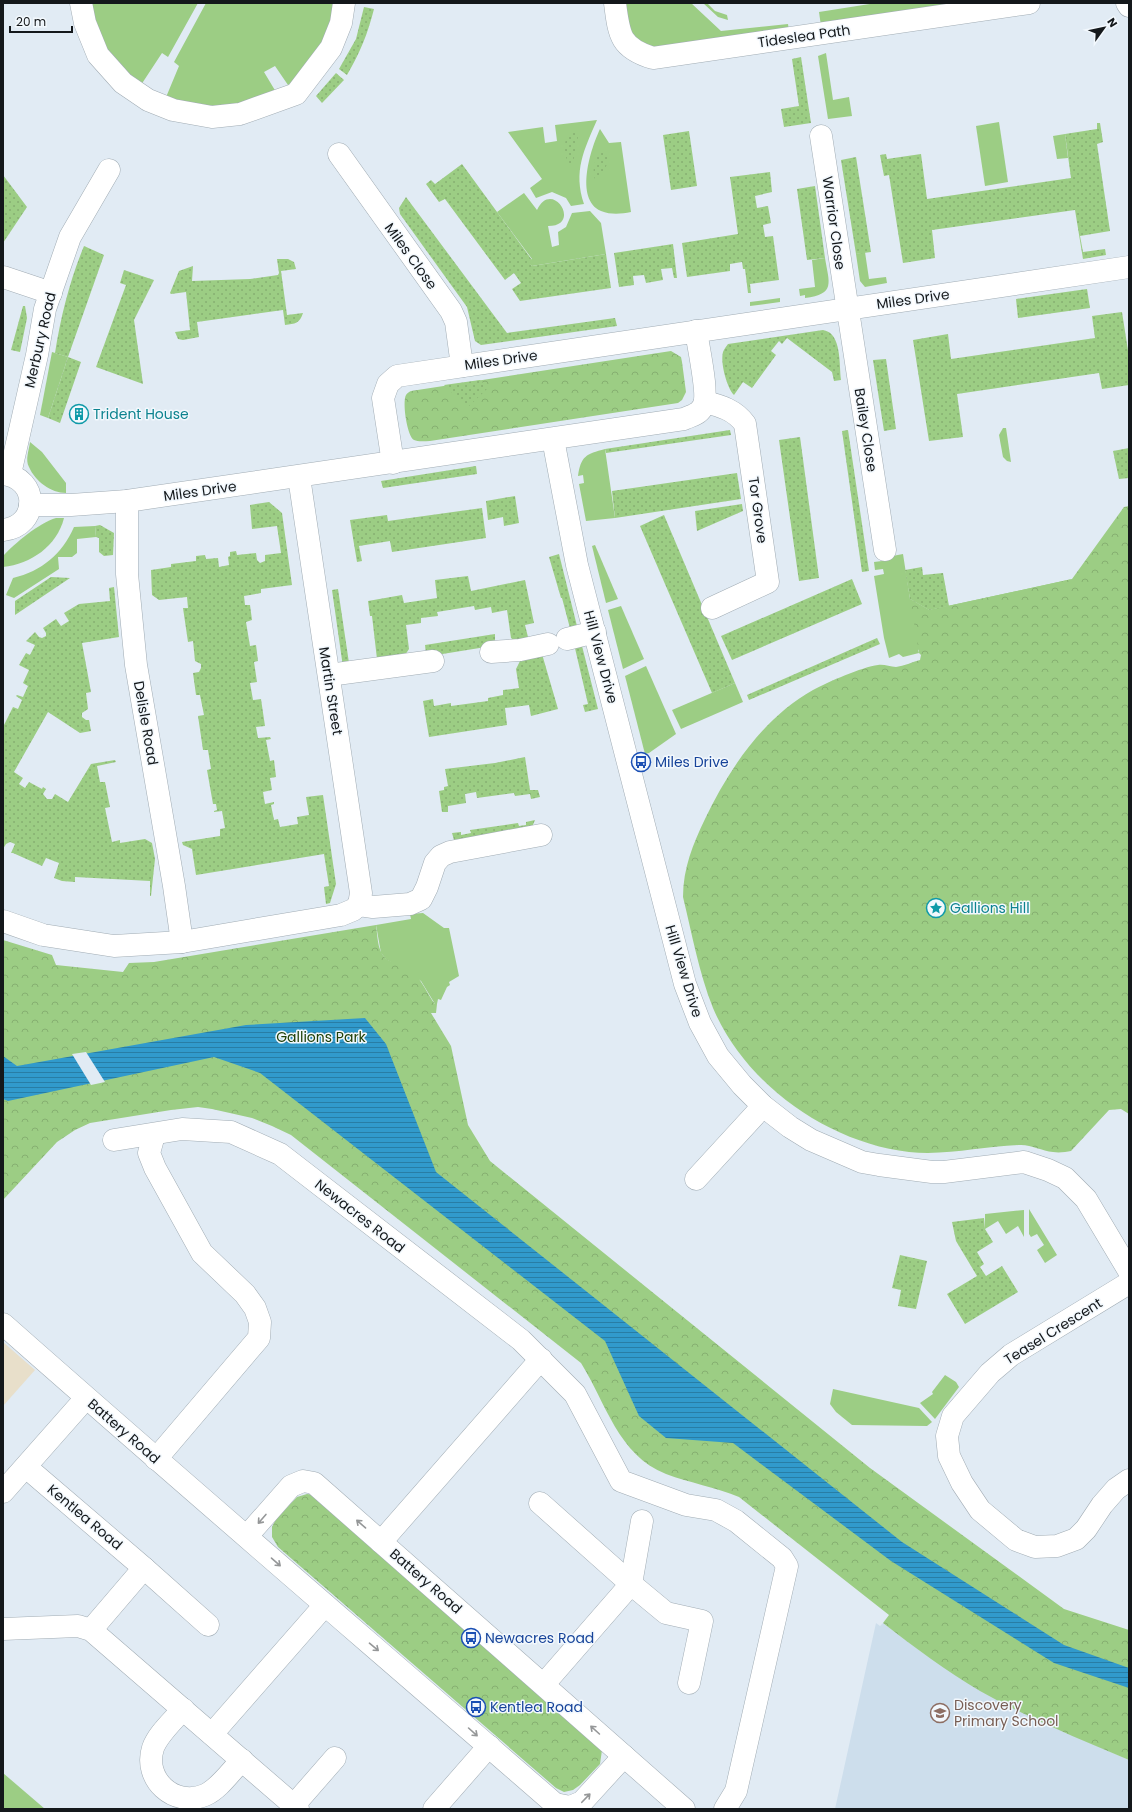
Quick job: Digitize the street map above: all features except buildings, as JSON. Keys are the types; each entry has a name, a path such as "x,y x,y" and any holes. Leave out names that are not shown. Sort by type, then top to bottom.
{"street":[{"path":"81,3 85,23 98,55 123,83 148,100 173,110 212,117 240,114 296,94 331,48 341,23 344,3"},
{"name":"Tideslea Path","path":"615,3 618,28 621,37 636,52 653,58 1029,3"},
{"name":"Warrior Close","path":"821,136 847,309"},
{"name":"Miles Close","path":"338,154 451,311 456,322 462,366"},
{"name":"Merbury Road","path":"6,474 37,355 45,309 50,293 70,237 109,170"},
{"name":"Miles Drive","path":"393,463 383,398 388,384 397,376 1129,267"},
{"path":"3,277 50,293"},
{"name":"Bailey Close","path":"847,309 885,550"},
{"path":"696,331 704,384 705,402"},
{"name":"Miles Drive","path":"30,505 71,505 127,502 553,439 684,419 696,414 705,402"},
{"name":"Tor Grove","path":"705,402 725,408 738,415 745,424 768,582 712,608"},
{"name":"Hill View Drive","path":"553,439 577,565 684,984 700,1023 718,1056 742,1085 763,1106 790,1127 811,1140 862,1162 932,1172 1024,1162 1048,1170 1064,1178 1086,1199 1129,1271"},
{"path":"3,530 15,527 21,523 26,518 30,505 28,489 17,477 6,474"},
{"name":"Martin Street","path":"299,477 361,892 359,905"},
{"name":"Delisle Road","path":"127,502 127,574 135,660 174,886 182,942"},
{"path":"491,652 520,650 595,632"},
{"path":"329,675 433,661"},
{"path":"3,921 43,935 114,946 182,942 341,915 354,910 359,905 373,907 410,904 421,899 435,864 441,856 450,852 541,835"},
{"path":"696,1179 763,1106"},
{"name":"Newacres Road","path":"114,1140 182,1130 231,1132 280,1154 521,1340 542,1360 575,1394 621,1480 686,1505 716,1510 736,1521 782,1558 787,1566 736,1791 725,1809"},
{"path":"154,1134 149,1153 155,1168 202,1253 245,1294 255,1308 260,1322 259,1338 156,1459"},
{"name":"Teasel Crescent","path":"1129,1283 1011,1355 990,1373 953,1416 947,1436 949,1456 962,1483 980,1510 1016,1540 1035,1547 1056,1546 1076,1539 1086,1529 1102,1505 1116,1489 1129,1480"},
{"name":"Battery Road","path":"3,1324 156,1459 247,1536 555,1804 570,1807 582,1802 624,1756"},
{"path":"381,1542 542,1360"},
{"path":"3,1492 86,1398"},
{"name":"Kentlea Road","path":"26,1467 208,1625"},
{"name":"Battery Road","path":"247,1536 291,1486 303,1481 314,1483 544,1684 684,1809"},
{"path":"540,1503 666,1613 702,1621 690,1683"},
{"path":"544,1684 631,1584 642,1521"},
{"path":"91,1630 144,1568"},
{"path":"212,1734 325,1605"},
{"path":"3,1629 78,1626 91,1630 296,1807 336,1758"},
{"path":"183,1709 153,1747 151,1761 153,1775 161,1787 175,1796 192,1798 206,1795 242,1760"},
{"path":"434,1809 489,1746"}],"shaded area":[{"path":"3,1342 35,1370 3,1406"},
{"name":"Discovery Primary School","path":"876,1623 880,1626 883,1623 923,1653 981,1691 1040,1721 1129,1760 1129,1809 835,1809"}],"green space":[{"path":"89,3 198,3 168,57 162,53 139,88 102,45"},
{"path":"206,3 338,3 334,22 303,75 288,85 275,66 264,72 276,92 229,108 164,102 179,66 174,62"},
{"path":"622,3 691,3 721,31 788,24 789,31 656,50 627,35"},
{"path":"703,3 707,3 715,11 727,15 728,20 718,17"},
{"path":"876,3 981,3 821,26 819,12"},
{"path":"364,7 374,9 363,43 347,75 339,69 356,39"},
{"path":"826,53 833,100 849,97 852,116 828,119 818,56"},
{"path":"801,57 811,123 784,127 781,109 799,106 792,59"},
{"path":"336,73 344,80 322,103 316,96"},
{"path":"597,120 584,151 580,171 581,192 584,204 571,206 566,198 552,192 536,198 530,188 542,179 508,132 543,127 545,143 557,141 555,125"},
{"path":"999,122 1008,182 985,186 976,126"},
{"path":"1097,123 1100,123 1103,142 1097,144 1110,231 1080,236 1083,252 1105,249 1106,255 1083,259 1075,210 932,230 935,258 903,263 889,175 884,176 880,155 886,154 887,159 921,154 927,199 1071,178 1065,134 1097,129"},
{"path":"600,129 609,143 621,142 631,212 616,214 601,211 593,205 588,196 586,185 589,160"},
{"path":"689,131 697,186 671,190 663,135"},
{"path":"574,132 578,137 573,163 570,164 565,154 565,142 567,135"},
{"path":"1065,134 1068,158 1057,159 1053,136"},
{"path":"603,150 608,153 609,156 603,173 596,181 594,178 594,165 597,156"},
{"path":"856,157 871,252 856,254 841,160"},
{"path":"462,164 532,260 529,262 532,266 606,254 611,288 520,301 512,289 521,283 514,273 505,280 445,199 439,202 426,184 431,180 435,184"},
{"path":"770,172 772,192 755,196 757,208 768,206 771,223 763,225 765,237 773,236 779,280 750,284 751,293 748,293 745,269 743,269 742,262 730,264 730,271 687,277 682,243 738,234 730,177"},
{"path":"3,175 27,207 3,243"},
{"path":"815,186 825,258 807,260 797,189"},
{"path":"524,193 537,210 543,202 550,199 556,201 561,206 564,212 563,219 558,224 548,226 552,247 559,245 558,232 566,227 572,213 590,211 601,223 606,254 532,266 528,262 532,259 497,212"},
{"path":"406,197 507,333 615,318 617,326 481,345 475,341 467,307 400,214 399,208"},
{"path":"673,244 677,278 674,278 672,268 661,269 663,280 646,283 644,275 633,276 634,285 619,287 614,253"},
{"path":"84,246 104,255 68,357 55,353 66,298"},
{"path":"865,252 869,279 886,277 887,283 865,287 860,281 856,254"},
{"path":"825,258 829,281 826,290 822,294 815,296 805,298 805,295 800,296 799,289 815,287 812,260"},
{"path":"277,259 288,259 294,262 296,269 281,271 287,315 303,313 299,321 285,325 283,310 197,322 199,337 183,340 178,339 175,332 190,330 186,292 170,293 179,271 193,266 192,281 250,279 278,275"},
{"path":"124,270 154,280 134,320 143,384 96,367 126,285 120,283"},
{"path":"1087,289 1090,308 1018,318 1016,299"},
{"path":"780,298 780,302 750,306 750,302"},
{"path":"23,306 25,306 27,318 20,352 11,350"},
{"path":"1122,312 1129,357 1129,385 1102,389 1099,373 957,394 963,437 929,441 913,340 948,334 951,359 1095,338 1092,316"},
{"path":"823,330 829,332 837,343 841,380 834,381 832,372 787,338 782,344 779,341 771,351 776,355 752,388 743,382 734,395 731,392 722,362 724,349 728,344"},
{"path":"671,351 681,357 682,362 686,392 682,400 678,403 430,441 414,440 411,437 407,426 405,399 407,393 411,391"},
{"path":"52,352 68,357 48,418 40,415"},
{"path":"68,357 81,362 60,423 48,418"},
{"path":"886,359 896,429 884,431 873,360"},
{"path":"480,380 488,388 467,408 444,385"},
{"path":"1003,428 1006,428 1011,462 1007,461 1003,457 999,435"},
{"path":"730,430 731,435 606,453 605,449"},
{"path":"848,430 869,571 862,572 842,431"},
{"path":"800,437 819,578 799,581 779,440"},
{"path":"30,442 42,452 66,483 66,493 49,488 35,477 27,461"},
{"path":"1129,448 1129,478 1119,479 1113,451"},
{"path":"605,449 615,518 586,521 579,484 584,483 583,475 578,476 579,469 583,460 589,454"},
{"path":"476,466 477,474 383,488 381,481"},
{"path":"737,473 741,499 615,518 612,491"},
{"path":"515,496 519,523 504,526 503,517 488,520 486,501"},
{"path":"269,502 282,513 292,585 261,589 261,593 244,596 245,605 250,605 252,620 246,622 250,646 256,645 258,661 254,662 257,682 250,683 253,700 261,699 265,726 256,727 258,738 270,737 271,739 266,740 270,761 274,760 276,777 270,778 272,790 263,792 265,804 274,802 274,804 271,805 274,820 278,819 280,827 298,824 297,817 309,815 306,797 323,795 336,884 330,903 326,904 324,887 329,886 324,854 196,875 192,849 183,845 182,842 220,836 220,829 225,828 222,811 214,812 217,810 216,804 213,804 207,770 211,769 208,750 203,750 198,716 204,715 200,695 196,695 193,673 199,672 201,664 195,661 193,641 188,642 183,608 188,608 187,597 159,600 152,595 151,570 171,567 171,564 196,561 196,556 205,555 206,559 218,558 219,567 229,565 228,557 230,556 230,552 236,551 237,555 256,553 257,560 260,563 265,561 265,555 281,553 277,526 252,529 250,505"},
{"path":"742,504 743,511 697,531 695,511"},
{"path":"1129,506 1129,1114 1121,1109 1109,1110 1071,1151 1062,1152 1049,1151 1021,1145 937,1153 909,1152 879,1146 849,1136 820,1123 793,1105 768,1085 746,1061 727,1036 708,995 683,897 683,886 693,847 714,800 749,746 778,715 795,702 819,687 845,675 871,666 880,665 896,667 920,660 921,655 919,653 910,599 929,610 1072,579 1124,507"},
{"path":"482,508 486,538 392,552 390,541 359,546 362,561 357,562 350,520 387,515 388,521"},
{"path":"664,515 735,683 712,693 640,526"},
{"path":"56,518 64,518 61,528 49,545 33,558 3,567 3,556 14,545 42,524"},
{"path":"100,525 114,533 113,555 104,556 99,552 99,538 96,537 95,526"},
{"path":"95,526 96,537 77,539 77,553 72,557 58,557 59,569 14,598 6,595 13,578 33,571 50,560 69,537 74,527"},
{"path":"595,545 618,599 606,603 592,546"},
{"path":"559,554 578,630 571,632 549,557"},
{"path":"903,554 910,599 929,610 1072,579 918,650 919,653 903,657 899,654 889,658 884,638 874,576 884,574 883,569 875,570 874,562 882,561 882,558"},
{"path":"922,567 923,575 943,573 949,606 929,610 910,599 905,570"},
{"path":"468,576 471,591 525,580 534,623 525,625 529,641 515,641 511,638 507,610 492,613 491,607 475,610 474,606 437,612 438,616 421,618 421,623 406,625 409,649 403,658 343,667 332,590 338,589 349,663 377,659 372,616 370,616 368,601 402,595 404,603 437,598 435,580"},
{"path":"51,577 70,578 15,615 15,601"},
{"path":"852,579 862,604 732,660 721,636"},
{"path":"114,587 119,637 82,643 91,692 86,693 88,709 82,713 82,717 89,720 91,731 80,733 48,712 14,772 23,778 19,784 25,788 29,782 42,789 43,787 46,789 43,794 47,799 52,799 55,794 68,802 91,764 115,760 116,762 97,766 100,782 105,782 110,807 105,808 112,842 120,840 120,843 145,839 152,843 155,859 151,896 150,881 75,877 75,882 62,881 54,878 59,863 46,858 42,866 11,853 15,844 10,842 6,844 3,849 3,727 13,707 18,709 22,700 16,696 23,697 28,686 23,683 29,670 19,665 26,653 30,655 35,645 26,641 35,632 39,637 42,638 46,636 43,628 56,619 61,626 69,621 64,613 79,604 110,601 109,588"},
{"path":"621,606 644,659 623,669 608,610"},
{"path":"495,634 495,641 492,646 430,656 426,654 425,645"},
{"path":"877,638 880,644 749,700 747,695"},
{"path":"581,642 598,709 585,712 583,705 588,704 574,644"},
{"path":"542,654 558,709 531,716 529,705 505,708 507,725 429,737 423,701 433,699 434,706 451,703 451,706 488,701 488,698 503,695 503,690 519,688 516,669 521,659"},
{"path":"646,666 676,734 649,753 645,754 625,676"},
{"path":"735,683 743,702 681,729 672,710"},
{"path":"525,757 530,790 538,790 540,797 531,799 530,794 515,796 514,793 477,798 476,792 465,794 466,803 448,806 448,812 442,812 439,791 444,790 444,787 448,786 445,769 495,763"},
{"path":"535,820 532,827 454,840 452,833 461,832 461,835 471,833 470,830 518,823 519,826 526,825 526,822"},
{"path":"423,913 444,928 449,928 459,976 449,982 450,985 447,987 441,1000 438,999 437,1004 435,1004 421,981 386,959 381,953 376,925 411,919 410,914"},
{"name":"Gallions Park","path":"376,925 379,946 383,955 390,961 413,973 420,980 435,1004 437,1004 436,1013 431,1013 451,1046 468,1125 490,1161 870,1468 1064,1609 1129,1630 1129,1760 1016,1710 980,1691 943,1667 883,1623 889,1615 739,1497 721,1490 666,1474 650,1465 636,1454 625,1441 606,1411 581,1363 291,1135 252,1118 198,1107 90,1123 75,1130 57,1142 3,1200 3,940 52,955 56,965 123,972 129,963 154,962"},
{"path":"1029,1209 1057,1255 1045,1263 1037,1250 1044,1245 1037,1234 1031,1237 1029,1234"},
{"path":"1024,1210 1024,1237 1018,1226 1006,1234 998,1221 985,1229 985,1214"},
{"path":"984,1218 985,1229 993,1242 977,1252 984,1264 980,1267 986,1276 1002,1266 1018,1292 965,1324 947,1294 977,1276 956,1241 952,1222"},
{"path":"900,1255 927,1261 916,1309 898,1306 901,1290 892,1288"},
{"path":"945,1375 956,1382 959,1387 935,1419 920,1403 933,1394 932,1392"},
{"path":"833,1389 919,1408 932,1422 927,1426 852,1425 836,1412 830,1404"},
{"path":"307,1494 315,1495 602,1750 600,1764 580,1785 573,1790 564,1792 556,1788 278,1547 272,1537 272,1527 276,1519 297,1497"},
{"path":"3,1773 45,1809 3,1809"}],"water":[{"path":"365,1018 386,1044 436,1172 902,1542 1064,1645 1129,1668 1129,1688 1054,1663 891,1561 733,1443 666,1438 639,1416 605,1341 260,1073 214,1057 8,1101 3,1099 3,1056 17,1066 246,1025"}],"pier":[{"path":"86,1052 105,1082 91,1085 72,1054"}],"place":[{"name":"Trident House","path":"79,414"},
{"name":"Miles Drive","path":"641,762"},
{"name":"Gallions Hill","path":"936,908"},
{"name":"Newacres Road","path":"471,1638"},
{"name":"Kentlea Road","path":"476,1707"},
{"name":"Discovery Primary School","path":"940,1713"}]}
